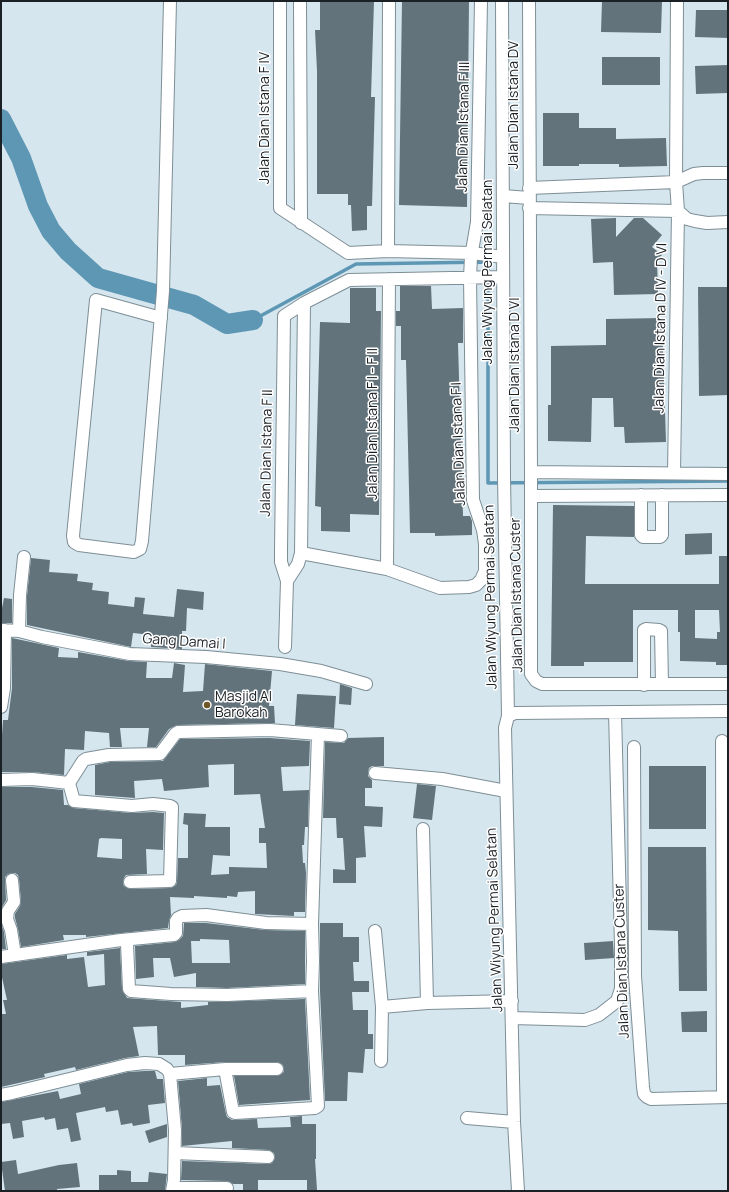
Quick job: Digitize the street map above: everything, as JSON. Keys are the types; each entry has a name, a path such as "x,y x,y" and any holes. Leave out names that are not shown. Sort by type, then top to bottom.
{"street":[{"path":"161,312 96,300 73,536 74,542 79,545 134,552 140,549 142,541 163,290 170,1"},
{"name":"Jalan Dian Istana F IV","path":"280,1 279,207 348,253 388,251 503,258"},
{"path":"300,1 301,223"},
{"path":"388,251 389,1"},
{"name":"Jalan Dian Istana F III","path":"472,255 477,222 481,1"},
{"name":"Jalan Wiyung Permai Selatan","path":"502,1 503,258 500,276 508,716 505,728 514,1122 518,1191"},
{"name":"Jalan Dian Istana DV","path":"529,1 529,198"},
{"name":"Jalan Dian Istana D IV - D VI","path":"674,473 678,211 676,182 677,1"},
{"path":"529,198 676,182 699,173 728,173"},
{"path":"503,196 678,211 687,219 695,221 707,223 728,222"},
{"name":"Jalan Dian Istana D VI","path":"529,198 531,485"},
{"name":"Jalan Dian Istana F I","path":"387,569 440,588 469,587 476,585 481,580 485,571 483,530 472,500 472,255"},
{"name":"Jalan Dian Istana F II","path":"287,581 281,562 283,318 304,303 348,280 473,275 500,276"},
{"name":"Jalan Dian Istana F I - F II","path":"387,569 389,279"},
{"path":"285,648 287,581 298,564 301,553 304,303"},
{"path":"531,485 674,473 728,474"},
{"path":"531,485 641,495 728,495"},
{"name":"Jalan Dian Istana Custer","path":"531,485 531,674 533,678 542,684 728,684"},
{"path":"641,495 641,535 644,537 660,537 662,535 662,495"},
{"path":"301,553 387,569"},
{"path":"19,631 20,595 24,557"},
{"path":"644,685 644,630 646,629 660,630 662,647 662,684"},
{"path":"1,707 4,688 3,630"},
{"name":"Gang Damai I","path":"3,630 19,631 42,637 130,654 206,657 280,664 321,671 366,684"},
{"path":"644,648 662,647"},
{"path":"508,716 515,713 728,711"},
{"path":"512,1018 585,1020 599,1014 617,1001 621,989 621,946 615,712"},
{"path":"130,882 169,882 172,807 153,804 132,806 74,801 69,784 83,761 109,754 160,754 178,732 270,730 341,736"},
{"path":"225,1069 235,1113 317,1108 312,991 312,924 318,734"},
{"name":"Jalan Dian Istana Custer","path":"634,747 635,976 644,1094 651,1099 726,1097 722,741"},
{"path":"376,773 442,779 506,791"},
{"path":"1,780 32,779 69,784"},
{"path":"423,829 427,1003"},
{"path":"12,880 14,902 8,911 7,919 11,930 15,955"},
{"path":"1,957 174,935 176,933 176,921 182,916 206,916 266,923 312,924"},
{"path":"375,931 382,1007 381,1061"},
{"path":"124,941 127,944 131,991 171,994 227,995 312,991"},
{"path":"382,1007 427,1003 512,1001"},
{"path":"1,1095 127,1065 152,1063 159,1064 167,1068 170,1074 175,1123 173,1190 227,1188"},
{"path":"170,1074 225,1069 277,1069"},
{"path":"467,1118 514,1122"},
{"path":"175,1153 268,1156"}],"building":[{"path":"320,1 374,1 371,97 375,97 372,206 367,206 367,230 352,231 351,205 348,205 348,194 317,194 317,71 315,30 320,30"},
{"path":"402,1 469,1 467,207 399,205"},
{"path":"602,1 662,1 661,33 601,32"},
{"path":"696,10 728,10 728,38 695,37"},
{"path":"602,57 660,57 660,85 602,85"},
{"path":"728,65 728,93 696,94 695,66"},
{"path":"543,113 579,113 579,128 616,128 616,139 666,138 667,166 619,167 619,164 579,164 579,166 543,166"},
{"path":"616,218 616,237 634,218 643,218 662,235 652,247 662,255 657,260 658,294 614,295 613,262 593,263 591,219"},
{"path":"400,286 431,286 432,309 463,308 463,343 458,343 463,516 470,516 472,521 472,535 435,536 435,533 410,533 406,360 401,360 401,326 396,326 396,311 400,311"},
{"path":"698,287 728,287 728,395 699,396"},
{"path":"350,288 376,288 376,311 381,311 379,515 350,514 350,532 321,531 321,507 315,506 320,322 350,323"},
{"path":"662,318 666,442 625,443 624,427 614,427 613,398 592,398 591,442 548,441 548,405 551,405 551,346 606,345 606,319"},
{"path":"553,505 634,506 634,537 586,536 585,584 719,584 719,556 728,556 728,665 716,665 716,662 680,661 678,610 633,610 633,662 584,662 584,666 551,666","holes":["695,610 719,610 720,632 717,632 717,639 695,638"]},
{"path":"712,533 712,554 685,555 685,534"},
{"path":"31,558 50,560 49,572 78,574 77,581 93,583 92,590 109,592 108,604 134,607 135,597 145,598 143,614 174,617 177,589 204,592 203,610 187,608 186,631 182,631 182,649 151,647 152,635 133,633 131,647 27,625 27,596"},
{"path":"4,598 12,599 12,623 1,623 1,608"},
{"path":"12,638 59,648 58,657 78,658 78,652 129,661 147,662 146,678 172,678 174,663 185,665 183,692 203,691 205,664 272,671 269,706 274,706 275,723 177,725 169,729 156,747 147,747 149,728 120,728 122,747 110,747 109,733 85,731 84,750 65,749 64,775 32,772 2,772 3,720 8,720 12,688"},
{"path":"340,684 352,688 351,705 339,704"},
{"path":"297,694 336,696 334,728 295,725"},
{"path":"384,737 384,766 372,766 369,768 368,776 372,780 372,788 365,788 365,806 383,807 382,827 364,826 366,857 356,858 356,883 333,883 333,869 345,870 343,838 337,838 336,818 323,818 325,742 344,743 348,738"},
{"path":"270,738 310,741 309,766 281,767 283,791 309,790 308,827 305,827 304,845 302,845 303,863 305,863 306,873 305,912 294,912 294,916 255,914 255,891 238,892 237,897 227,896 227,898 194,896 194,898 170,897 171,915 168,928 86,937 86,935 63,935 64,940 21,947 15,914 21,901 19,879 18,875 15,873 8,874 5,877 6,900 1,909 1,787 32,787 63,790 64,805 68,805 73,808 131,813 164,813 163,850 146,849 147,874 126,875 123,883 124,886 130,889 171,888 176,885 178,858 188,858 188,825 183,824 184,813 206,814 205,827 230,827 230,856 213,855 211,875 229,874 229,867 267,868 266,843 259,843 259,828 265,828 260,794 234,795 234,764 208,765 209,787 164,791 162,779 134,781 135,798 95,795 95,765 110,762 163,761 180,739","holes":["99,839 122,839 122,859 97,857"]},
{"path":"649,766 706,766 706,829 649,829"},
{"path":"417,784 436,786 432,820 413,818"},
{"path":"648,847 706,847 707,991 679,991 678,931 648,930"},
{"path":"184,923 206,923 265,930 305,931 305,984 227,988 196,987 196,973 174,977 170,958 153,958 154,977 136,979 135,946 175,942 183,936","holes":["200,939 229,940 230,963 192,963 191,941 200,941"]},
{"path":"320,923 343,923 343,937 359,937 359,962 353,962 354,981 369,981 369,992 352,992 353,1010 368,1010 368,1034 373,1034 373,1049 365,1049 363,1073 348,1072 347,1101 325,1101 320,991"},
{"path":"1,924 4,932 6,949 1,949"},
{"path":"613,941 614,958 585,960 584,943"},
{"path":"120,948 122,989 127,998 181,1002 181,1008 208,1005 208,1002 305,999 310,1100 239,1105 234,1076 277,1076 284,1072 283,1065 277,1062 225,1062 185,1065 185,1055 158,1055 157,1026 133,1027 139,1056 76,1070 75,1067 44,1074 45,1077 1,1087 1,1014 6,1014 3,1000 7,1000 1,973 1,964 67,955 67,959 84,957 88,987 105,985 104,954 87,956 87,952"},
{"path":"707,1011 707,1032 682,1032 681,1012"},
{"path":"155,1071 157,1079 163,1079 165,1103 148,1105 150,1123 133,1126 132,1123 121,1125 118,1110 106,1112 105,1107 76,1113 81,1140 71,1142 68,1128 57,1130 55,1118 45,1120 44,1117 22,1121 24,1137 13,1139 10,1123 1,1124 1,1102 58,1091 60,1099 81,1094 79,1084 128,1072"},
{"path":"207,1078 207,1086 220,1085 227,1117 232,1120 257,1119 258,1128 291,1127 290,1117 302,1116 302,1124 316,1124 315,1159 317,1190 307,1191 307,1180 258,1180 258,1191 243,1191 243,1184 233,1184 227,1181 181,1180 182,1161 268,1164 272,1163 275,1158 274,1153 269,1150 232,1148 232,1141 182,1146 178,1081"},
{"path":"167,1124 167,1137 149,1143 145,1131"},
{"path":"16,1160 18,1174 59,1165 77,1163 80,1187 57,1189 57,1191 5,1191 1,1162"},
{"path":"117,1170 131,1171 131,1182 148,1182 149,1172 167,1174 165,1191 99,1191 99,1175 117,1175"}],"waterway":[{"path":"1,119 21,158 38,206 51,231 68,251 98,278 194,305 227,324 253,320"},
{"path":"253,320 356,264 488,262 488,483 728,481"}],"place":[{"name":"Masjid Al Barokah","path":"207,705"}]}
